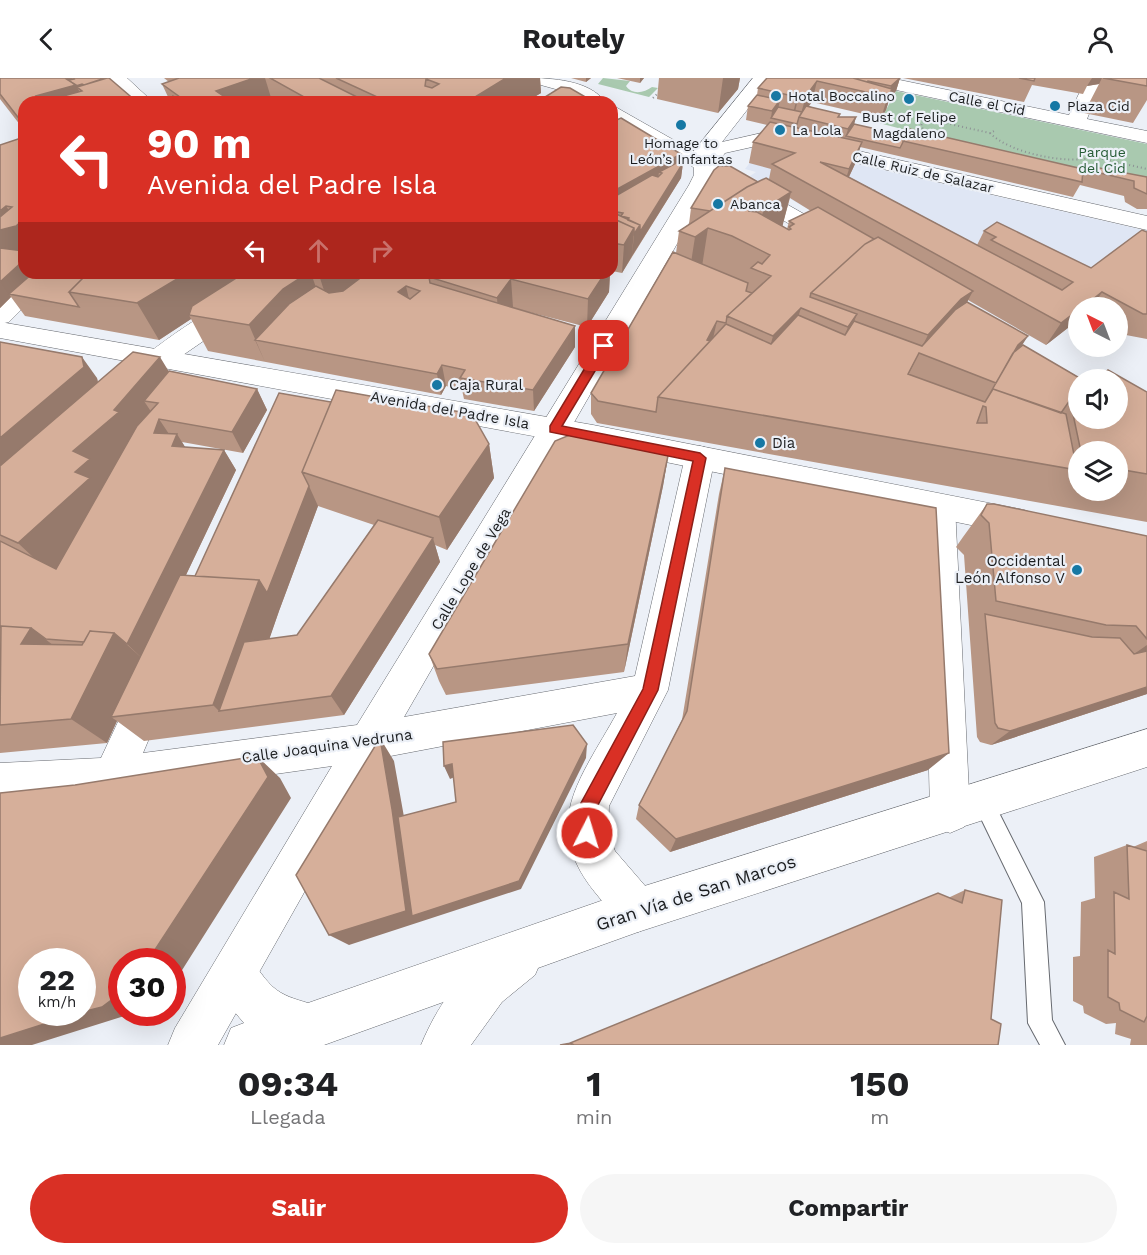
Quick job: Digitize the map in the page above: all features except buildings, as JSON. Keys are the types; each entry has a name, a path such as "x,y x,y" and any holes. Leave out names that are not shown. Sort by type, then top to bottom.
{"street":[{"path":"116,78 137,96"},
{"path":"536,78 566,86 585,96"},
{"name":"Calle Lope de Vega","path":"192,1045 368,742 700,185 705,175 704,152 763,78"},
{"name":"Calle el Cid","path":"863,78 1147,137"},
{"path":"1076,121 1090,89 1116,85 1126,78"},
{"path":"552,96 566,86"},
{"path":"618,114 848,249"},
{"name":"Calle Ruiz de Salazar","path":"705,165 718,149 770,137 1147,223"},
{"path":"0,316 40,279"},
{"path":"116,397 161,358 277,279"},
{"name":"Avenida del Padre Isla","path":"0,330 554,429 1054,529"},
{"path":"277,414 292,381"},
{"path":"638,910 600,866 587,833 590,803 650,690 700,458"},
{"path":"939,506 967,807"},
{"path":"113,777 164,664"},
{"name":"Calle Joaquina Vedruna","path":"0,783 113,777 368,742 650,690"},
{"name":"Gran Vía de San Marcos","path":"248,1045 308,1027 638,910 1147,748"},
{"path":"445,1045 466,1006 502,970 546,942"},
{"path":"235,974 248,995 265,1012 308,1027"}],"lane":[{"path":"967,807 1033,902 1040,1023 1053,1045"}],"path":[{"path":"653,98 666,85"},
{"path":"930,110 923,118 922,130 930,137"},
{"path":"923,118 990,133 1003,130"},
{"path":"990,133 998,141 1038,154 1082,161 1094,157"},
{"path":"995,148 998,141"},
{"path":"1084,148 1094,157 1147,169"},
{"path":"1080,168 1082,161"}],"shaded area":[{"path":"765,143 1147,231 1147,339 1128,335 1128,297 1068,297 1068,328 1046,345 750,176 756,172 745,169"}],"green space":[{"path":"603,78 630,81 626,86 635,92 642,92 652,87 658,88 649,97 598,84"},
{"name":"Parque del Cid","path":"896,91 1147,144 1147,194 879,123"}],"place":[{"name":"Hotal Boccalino","path":"776,96"},
{"name":"Bust of Felipe Magdaleno","path":"909,99"},
{"name":"Plaza Cid","path":"1055,106"},
{"name":"Homage to León’s Infantas","path":"681,125"},
{"name":"La Lola","path":"780,130"},
{"name":"Abanca","path":"718,204"},
{"name":"Caja Rural","path":"437,385"},
{"name":"Dia","path":"760,443"},
{"name":"Occidental León Alfonso V","path":"1077,570"}],"route":[{"path":"587,833 590,803 650,690 700,458 554,429 604,346"}]}
